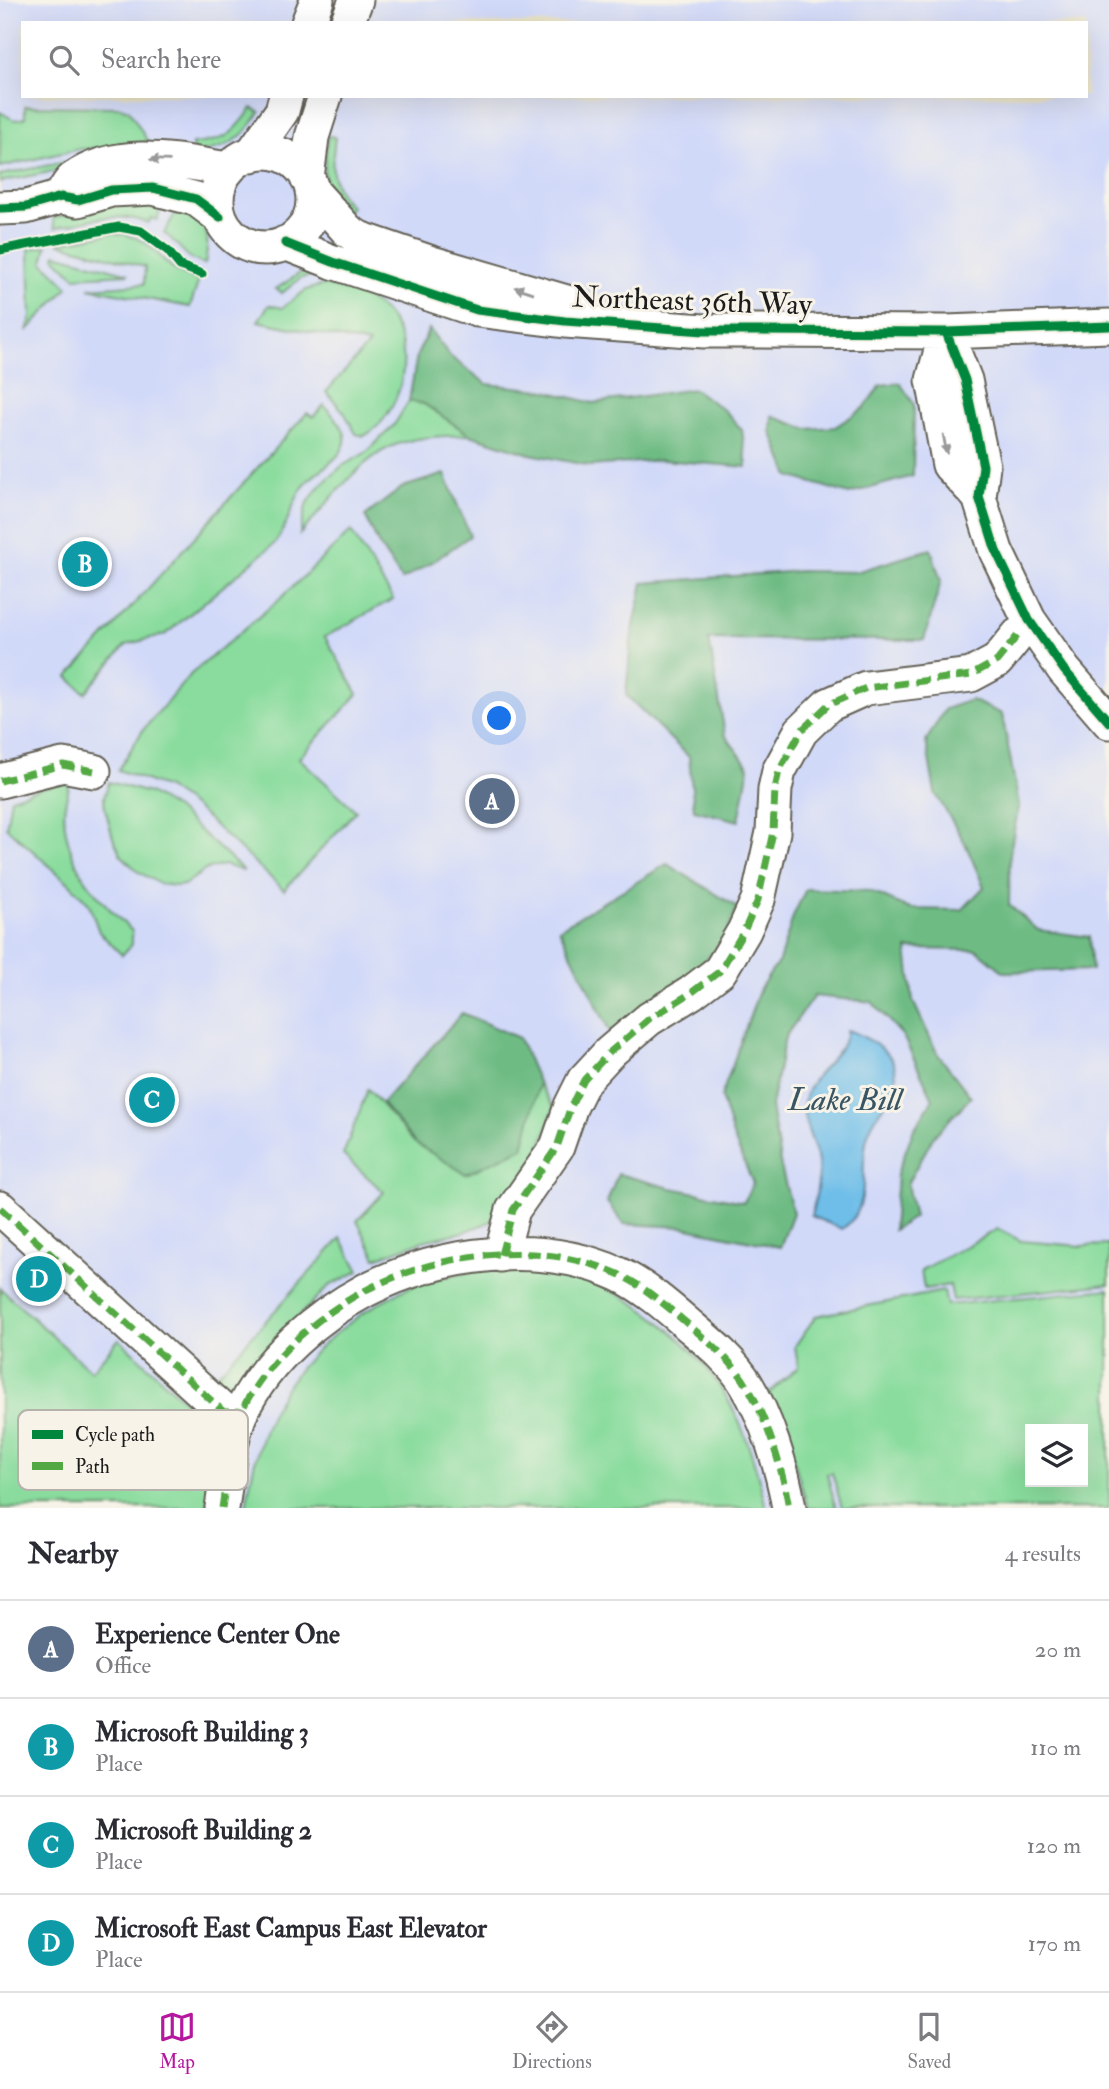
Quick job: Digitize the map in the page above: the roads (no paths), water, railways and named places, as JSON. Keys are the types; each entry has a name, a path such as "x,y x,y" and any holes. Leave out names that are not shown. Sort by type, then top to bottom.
{"street":[{"path":"309,21 317,0"},
{"path":"348,21 356,0"},
{"path":"285,98 282,111 220,184 217,200 220,216 227,230 239,241 254,247 270,248 285,243 299,235 309,221 313,205 310,185 312,137 324,98"},
{"path":"61,197 72,180 98,168 129,159 239,162 264,152 280,155 295,163 310,185"},
{"name":"Northeast 36th Way","path":"310,185 348,231 359,238 432,263 590,309 635,327"},
{"path":"0,208 26,207 61,197 78,200 111,190 153,188 196,199 220,216"},
{"name":"Northeast 36th Way","path":"285,243 477,310 635,327 704,331 946,332 1109,326"},
{"path":"946,332 965,380 983,466 979,497 996,551 1030,620 1064,670 1109,722"},
{"path":"501,1255 513,1210 557,1147 571,1106 584,1080 610,1052 649,1019 720,971 744,931 758,900 773,832 775,789 779,771 801,731 828,705 866,688 971,675 997,661 1018,635"},
{"path":"0,780 63,765 94,771"},
{"path":"0,1208 222,1410"},
{"path":"242,1410 263,1378 289,1348 318,1321 351,1298 386,1280 461,1258 501,1255 572,1261 618,1275 670,1309 698,1333 746,1383 773,1445 789,1508"},
{"path":"222,1508 225,1490"}],"water":[{"name":"Lake Bill","path":"847,1030 867,1039 887,1053 894,1064 896,1074 892,1093 868,1134 862,1198 858,1210 842,1229 811,1216 817,1190 818,1162 804,1106 809,1088 841,1047"}],"place":[{"name":"Microsoft Building 3","path":"85,564"},
{"name":"Experience Center One","path":"492,801"},
{"name":"Microsoft Building 2","path":"152,1100"},
{"name":"Microsoft East Campus East Elevator","path":"39,1279"}]}
